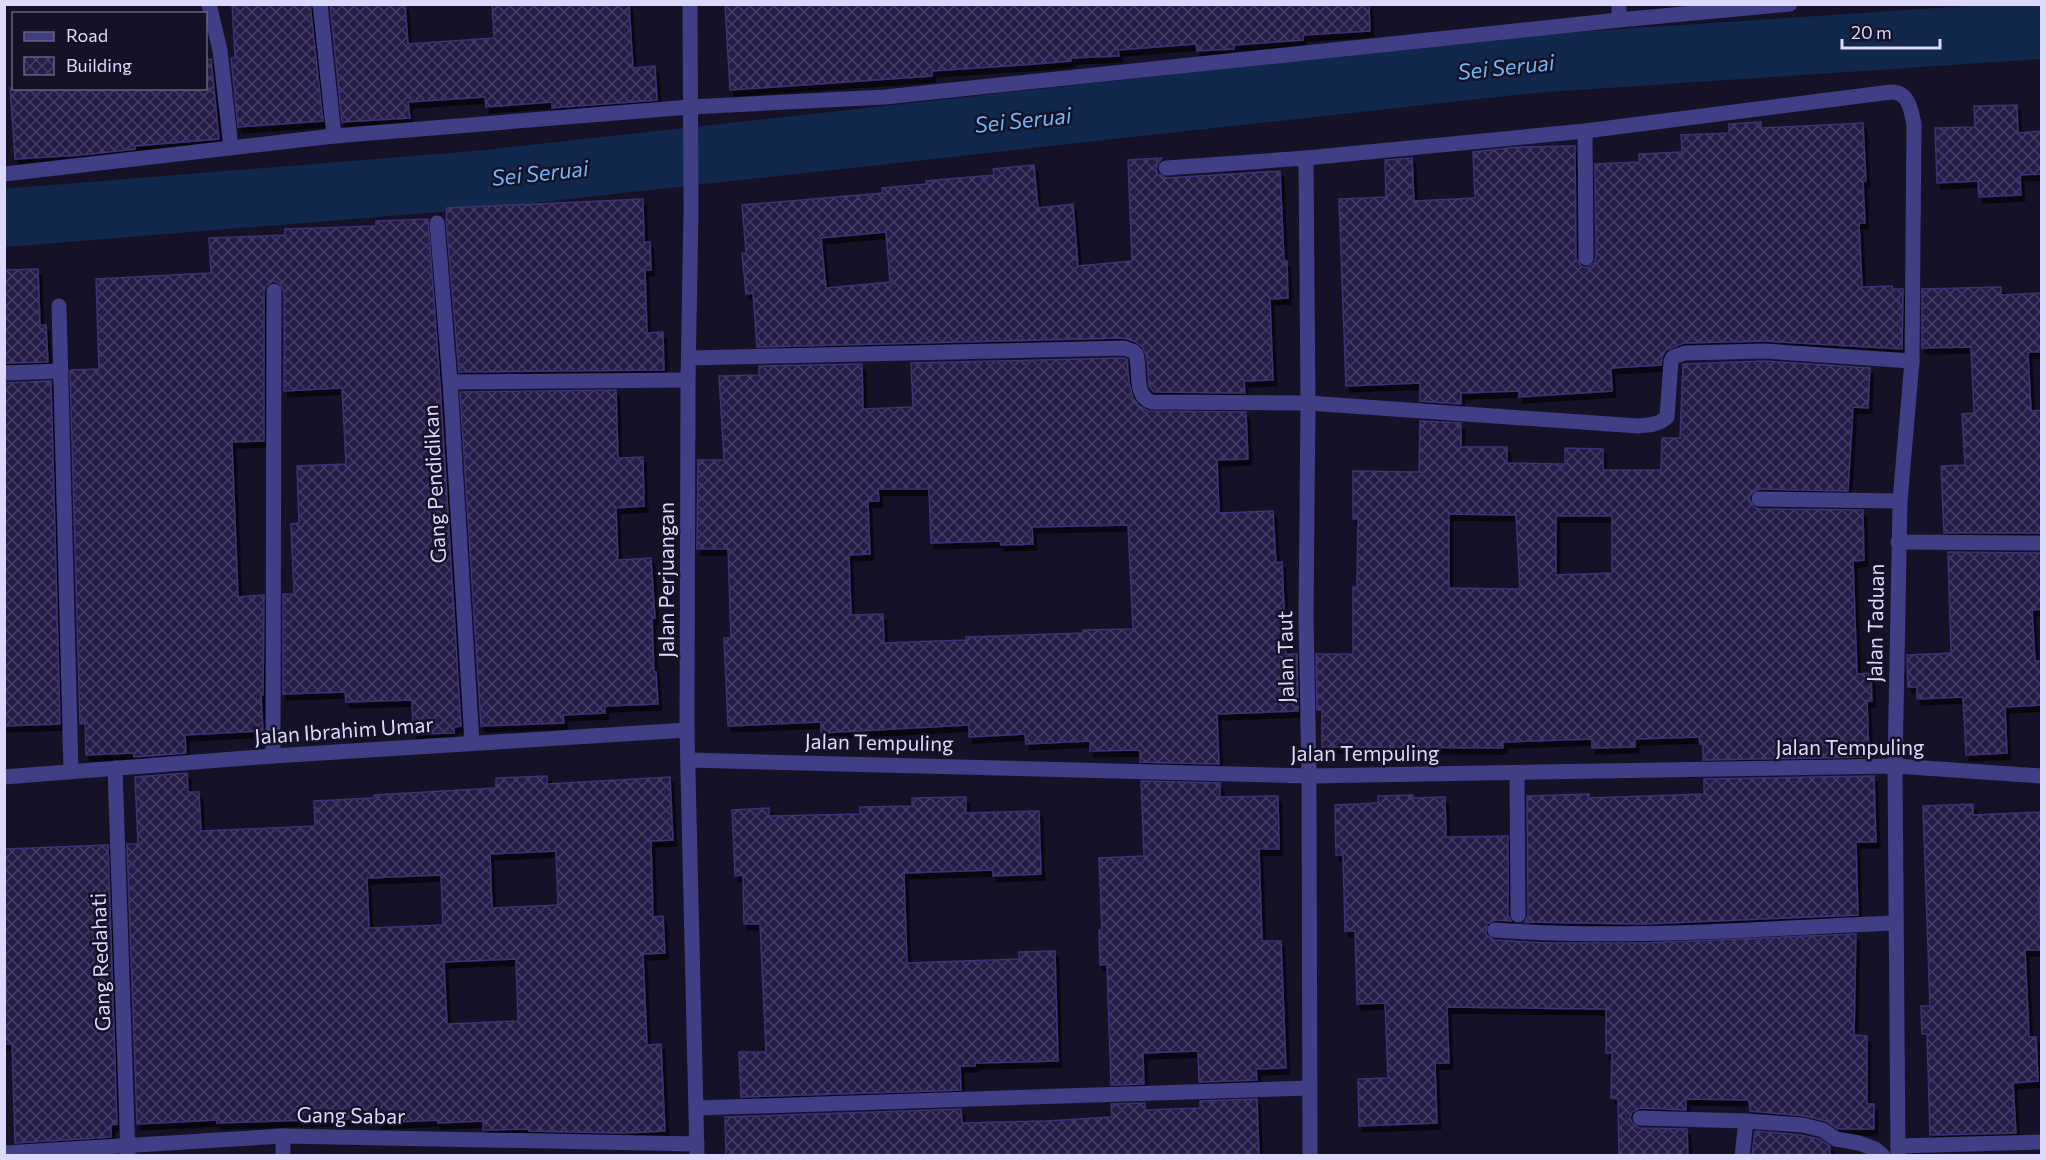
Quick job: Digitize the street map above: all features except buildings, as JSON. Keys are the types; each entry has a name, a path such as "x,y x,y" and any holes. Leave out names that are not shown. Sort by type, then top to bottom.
{"street":[{"path":"209,4 220,50 231,147"},
{"path":"320,4 334,136"},
{"name":"Jalan Perjuangan","path":"690,4 692,211 688,380 687,760 697,1150"},
{"path":"1619,20 1620,4"},
{"path":"4,174 334,136 885,97 1790,4"},
{"name":"Jalan Taduan","path":"1585,131 1891,92 1903,95 1909,105 1914,124 1912,361 1898,542 1895,766 1898,1150"},
{"path":"1166,168 1306,158 1585,131 1586,258"},
{"name":"Jalan Taut","path":"1306,158 1308,403 1306,618 1309,776 1310,1155"},
{"name":"Gang Pendidikan","path":"437,223 450,382 472,743"},
{"path":"273,756 274,291"},
{"path":"59,306 72,771"},
{"path":"690,358 1124,348 1136,354 1141,394 1146,400 1308,403 1652,425 1662,422 1667,417 1671,361 1673,357 1685,353 1764,351 1912,361"},
{"path":"4,373 61,371"},
{"path":"450,382 688,380"},
{"path":"1759,499 1900,501"},
{"path":"1898,542 2042,543"},
{"name":"Jalan Ibrahim Umar","path":"4,777 273,756 687,730"},
{"name":"Jalan Tempuling","path":"687,760 1309,776 1895,766 2042,776"},
{"name":"Gang Redahati","path":"115,768 128,1150"},
{"path":"1516,774 1518,915"},
{"path":"1495,930 1534,933 1661,933 1896,923"},
{"path":"697,1108 1310,1088"},
{"path":"1640,1119 1746,1121 1803,1125 1823,1130 1836,1139 1859,1143 1883,1155"},
{"path":"1742,1155 1746,1121"},
{"path":"284,1136 284,1155"},
{"name":"Gang Sabar","path":"4,1153 128,1150 284,1136 697,1150"},
{"path":"1898,1150 2042,1142"}],"waterway":[{"name":"Sei Seruai","path":"4,218 476,180 1532,64 2042,30"}]}
